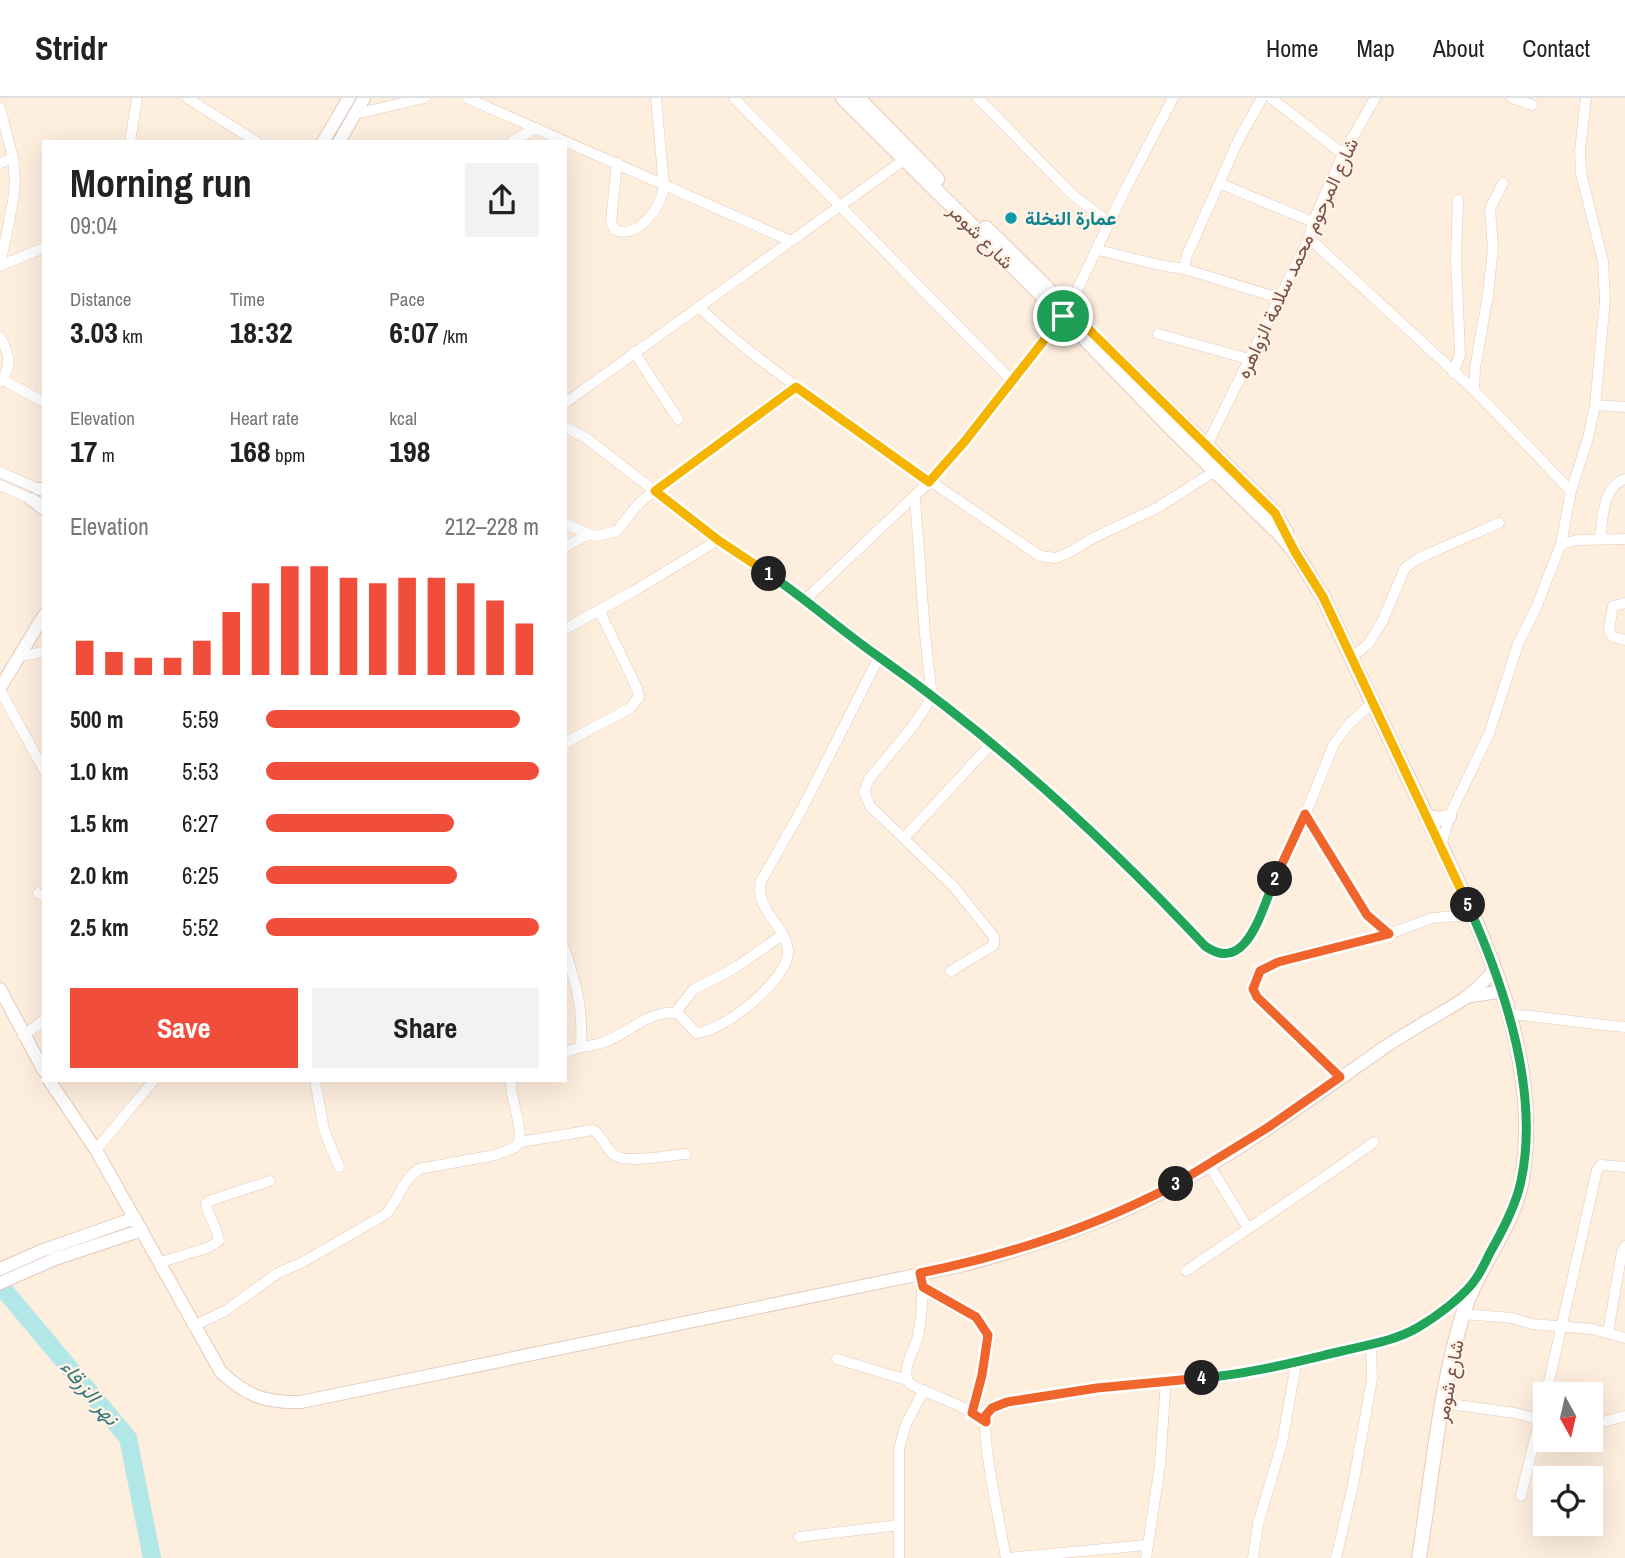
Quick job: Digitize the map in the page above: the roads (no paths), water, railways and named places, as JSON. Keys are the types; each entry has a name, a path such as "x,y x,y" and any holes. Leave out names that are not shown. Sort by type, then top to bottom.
{"main road":[{"name":"شارع شومر","path":"843,98 1204,451 1275,513 1323,597 1441,846 1495,970 1509,1014 1524,1101 1526,1129 1522,1180 1516,1201 1476,1279 1463,1314 1443,1403 1419,1558"},
{"name":"شارع شومر","path":"858,98 1065,313"},
{"name":"شارع شومر","path":"1204,451 1215,471 1295,552"},
{"path":"1426,816 1438,819 1449,817"}],"street":[{"path":"130,140 137,98"},
{"path":"187,98 254,140"},
{"path":"324,140 348,98"},
{"path":"340,140 364,98"},
{"path":"355,114 425,98"},
{"path":"467,98 537,128 551,138"},
{"path":"617,163 611,217 612,226 620,232 634,229 650,216 661,201 664,187 656,98"},
{"path":"734,98 1012,381"},
{"path":"978,98 1072,194 1109,223"},
{"path":"805,600 929,482 965,441 1065,313 1173,98"},
{"path":"1184,269 1187,255 1239,139 1262,98"},
{"path":"1271,98 1284,102 1343,154"},
{"name":"شارع المرحوم محمد سلامة الزواهره","path":"1204,451 1309,238 1313,222 1343,154 1375,98"},
{"path":"1512,98 1532,105"},
{"path":"1441,846 1449,817 1489,734 1518,644 1536,608 1560,544 1571,491 1588,438 1595,405 1605,300 1600,242 1581,173 1580,150 1586,98"},
{"path":"0,108 15,170 13,201 1,266"},
{"path":"515,140 537,128"},
{"path":"567,144 617,163 664,187 791,241"},
{"path":"0,163 13,158"},
{"path":"567,401 904,160"},
{"path":"1474,390 1493,248 1490,209 1503,183"},
{"path":"1221,184 1313,222"},
{"path":"1453,373 1460,355 1456,258 1458,200"},
{"path":"1309,238 1474,390 1571,491"},
{"path":"1,266 42,249"},
{"path":"1098,250 1184,269 1279,298"},
{"path":"699,307 796,387 929,482 1040,556 1056,558 1157,508 1215,471"},
{"path":"1158,334 1249,359"},
{"path":"0,337 9,361 8,371 1,381 42,401"},
{"path":"634,352 678,419"},
{"path":"567,525 587,535 617,531 634,509 655,491 796,387"},
{"path":"1595,405 1625,407"},
{"path":"567,428 586,438 718,540 805,600 991,744 1085,824 1216,954 1227,956 1245,944 1334,744 1349,724 1372,703"},
{"path":"0,472 41,497"},
{"path":"1600,539 1608,492 1620,480 1625,479"},
{"path":"0,485 41,497"},
{"path":"915,496 932,697 918,720 869,779 864,795 870,806 954,887 994,937 994,945 987,951 951,971"},
{"path":"1351,658 1368,644 1382,622 1405,568 1419,558 1499,523"},
{"path":"567,546 587,535"},
{"path":"1560,544 1625,539"},
{"path":"567,628 718,540"},
{"path":"1625,603 1613,606 1609,629 1613,637 1625,640"},
{"path":"567,742 630,708 639,697 638,688 599,610"},
{"path":"42,618 0,689 42,766"},
{"path":"20,656 42,652"},
{"path":"567,1051 607,1041 645,1018 675,1013 681,1015 691,1029 700,1033 715,1028 742,1011 777,978 784,967 788,951 782,935 762,902 761,881 802,809 880,657"},
{"path":"905,837 991,744"},
{"path":"1305,814 1367,915 1389,934"},
{"path":"1340,1077 1257,997 1253,989 1260,971 1278,962 1389,934 1433,918 1472,915"},
{"path":"675,1013 693,990 737,966 782,935"},
{"path":"567,957 580,1001 580,1047"},
{"path":"50,1082 96,1150 221,1372 241,1390 278,1403 301,1402 920,1273 1019,1250 1075,1231 1148,1199 1209,1165 1408,1031 1466,997 1495,970"},
{"path":"0,989 42,1068"},
{"path":"1466,997 1503,991"},
{"path":"1509,1014 1625,1027"},
{"path":"23,1036 42,1022"},
{"path":"96,1150 152,1082"},
{"path":"315,1082 324,1130 339,1167"},
{"path":"511,1082 520,1142"},
{"path":"193,1325 225,1311 278,1273 303,1262 386,1214 393,1207 411,1175 419,1169 508,1152 520,1142 593,1130 601,1136 611,1152 623,1159 685,1154"},
{"path":"1186,1271 1374,1143"},
{"path":"1548,1382 1597,1170 1605,1164 1625,1167"},
{"path":"1209,1165 1248,1228"},
{"path":"161,1262 207,1248 219,1241 206,1207 209,1200 270,1181"},
{"path":"0,1283 7,1270 135,1217"},
{"path":"7,1270 142,1230"},
{"path":"1608,1333 1625,1246"},
{"path":"907,1380 908,1361 917,1339 923,1287 920,1273"},
{"path":"1146,1545 1007,1558 985,1437 986,1415 992,1408 1007,1402 1223,1376 1296,1364 1371,1345 1399,1337 1417,1328 1442,1311 1476,1279"},
{"path":"923,1287 976,1317 988,1335 982,1375 972,1413"},
{"path":"1463,1314 1562,1326 1625,1338"},
{"path":"1336,1558 1353,1485 1372,1379 1371,1345"},
{"path":"837,1359 907,1380 986,1422"},
{"path":"1253,1558 1258,1524 1282,1443 1296,1364"},
{"path":"1146,1558 1160,1465 1166,1381"},
{"path":"899,1558 899,1449 906,1424 924,1390"},
{"path":"1443,1403 1533,1418"},
{"path":"1603,1422 1625,1416"},
{"path":"1521,1496 1534,1452"},
{"path":"799,1537 899,1525"}],"waterway":[{"name":"نهر الزرقاء","path":"0,1285 128,1438 152,1558"}],"place":[{"name":"عمارة النخلة","path":"1011,218"}]}
